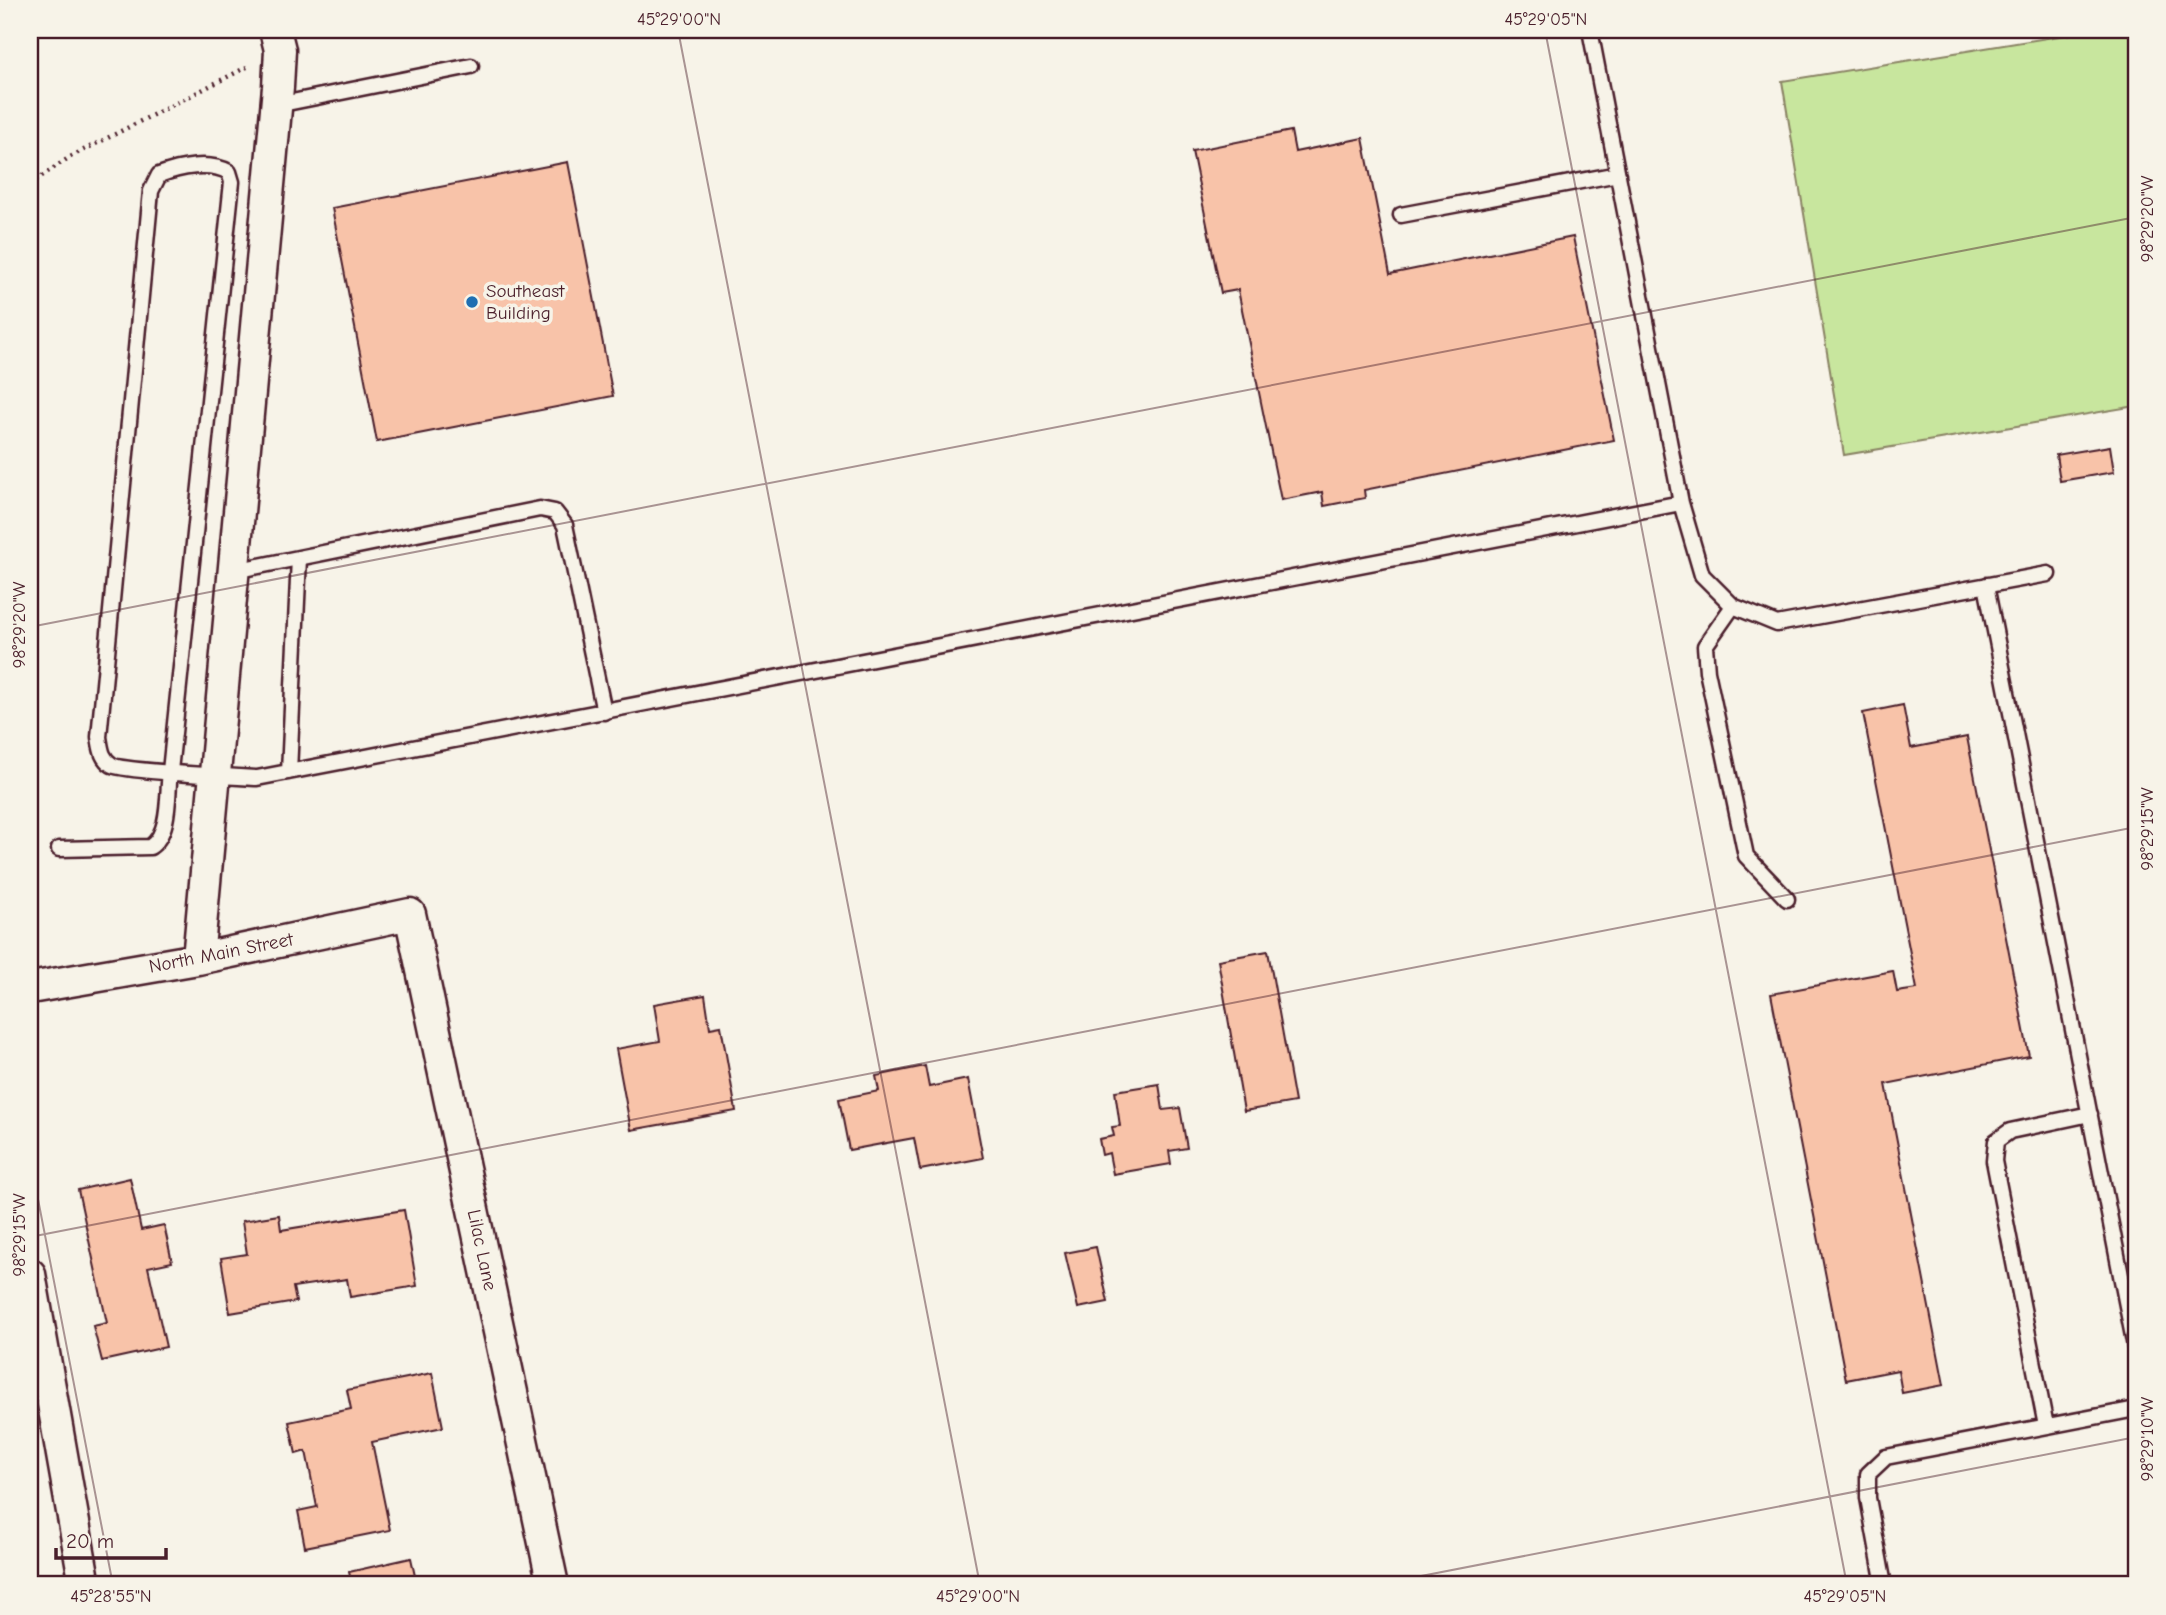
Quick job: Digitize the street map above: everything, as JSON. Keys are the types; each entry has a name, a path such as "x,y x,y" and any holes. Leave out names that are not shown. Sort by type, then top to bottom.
{"street":[{"path":"198,959 277,105 277,40"},
{"name":"North Main Street","path":"30,988 198,959 410,914"},
{"name":"Lilac Lane","path":"410,914 553,1585"},
{"path":"30,1274 85,1585"}],"lane":[{"path":"1590,30 1681,503 1702,575 1733,606 1777,624 2048,574"},
{"path":"277,105 471,66"},
{"path":"60,849 150,847 158,842 163,831 170,771 232,182 229,172 218,166 176,169 159,175 151,191 99,737 103,756 114,767 170,771 216,776 257,778 1681,503"},
{"path":"1401,215 1618,174"},
{"path":"234,571 540,509 555,512 565,526 604,712"},
{"path":"289,772 299,558"},
{"path":"1986,585 2136,1352"},
{"path":"1733,606 1705,646 1707,671 1746,856 1787,899"},
{"path":"2046,1426 1994,1161 1996,1140 2010,1131 2090,1114"},
{"path":"1884,1585 1868,1498 1868,1474 1886,1457 2136,1409"}],"path":[{"path":"30,184 70,157 277,40"}],"green space":[{"path":"2096,30 2136,30 2136,406 1844,455 1782,81"}],"building":[{"path":"1291,131 1295,152 1363,138 1390,274 1573,237 1614,440 1364,490 1365,498 1324,506 1322,492 1281,500 1238,290 1221,293 1192,151"},
{"name":"Southeast Building","path":"568,162 613,396 377,442 332,208"},
{"path":"2110,446 2114,472 2060,481 2056,455"},
{"path":"1903,705 1911,748 1967,737 2029,1056 1886,1084 1944,1385 1902,1393 1898,1370 1846,1380 1771,994 1893,971 1897,992 1917,989 1863,713"},
{"path":"1268,951 1295,1102 1244,1111 1218,960"},
{"path":"705,995 710,1028 721,1026 736,1111 631,1130 616,1049 660,1041 654,1004"},
{"path":"925,1066 929,1087 968,1079 983,1158 920,1170 914,1138 849,1150 839,1099 879,1091 876,1076"},
{"path":"1159,1084 1163,1110 1180,1108 1187,1148 1169,1151 1171,1164 1113,1174 1109,1153 1102,1155 1099,1139 1114,1136 1112,1127 1120,1126 1115,1091"},
{"path":"130,1178 141,1230 164,1225 172,1262 148,1267 166,1347 102,1361 93,1326 107,1323 78,1190"},
{"path":"404,1210 417,1286 350,1297 347,1279 293,1287 296,1302 230,1313 221,1258 247,1254 242,1221 279,1215 281,1230"},
{"path":"1096,1247 1108,1302 1078,1308 1065,1253"},
{"path":"432,1373 443,1427 372,1442 390,1530 305,1547 298,1511 317,1507 306,1451 296,1454 289,1422 351,1409 347,1390"},
{"path":"411,1558 417,1585 352,1585 349,1572"}],"place":[{"name":"Southeast Building","path":"472,302"}]}
